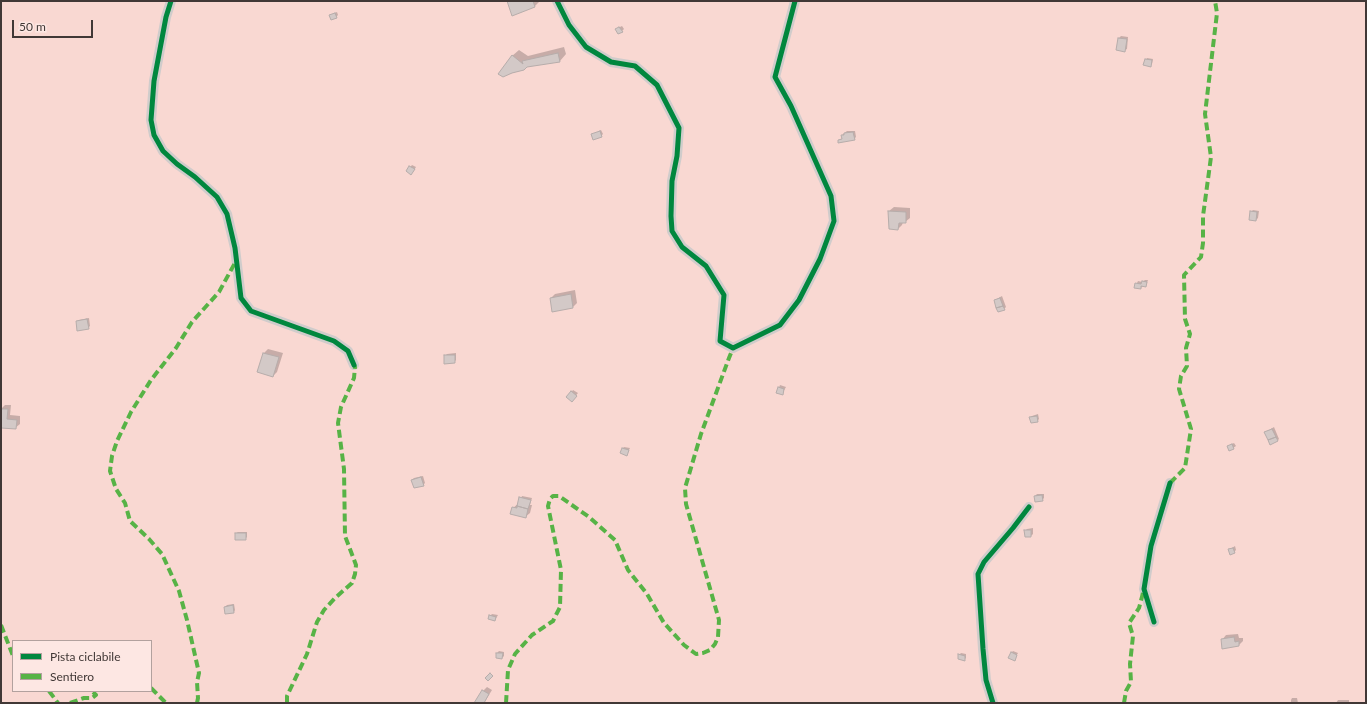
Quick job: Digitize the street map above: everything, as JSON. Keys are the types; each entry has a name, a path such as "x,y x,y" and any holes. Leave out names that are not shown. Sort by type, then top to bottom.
{"street":[{"path":"171,1 166,17 154,82 151,120 154,135 163,151 217,197 227,214 235,248 241,298 251,311 334,341 348,351 354,365"},
{"path":"557,1 569,25 586,47 611,62 635,66 657,85 679,128 677,156 672,181 672,231 682,247 706,266 724,295 720,341 734,348 780,324 798,300 816,266 834,221 830,196 791,106 775,77 795,1"},
{"path":"1154,622 1144,588 1151,546 1170,483"},
{"path":"993,703 986,680 978,574 984,562 1029,507"}],"shaded area":[{"path":"1,1 1366,1 1366,703 1,703"}],"building":[{"path":"507,1 533,1 535,7 512,16"},
{"path":"335,13 337,18 331,20 329,15"},
{"path":"619,27 623,32 618,34 615,29"},
{"path":"1118,38 1127,39 1125,52 1116,50"},
{"path":"558,53 560,62 527,67 524,70 503,77 498,74 512,55 523,64 522,61"},
{"path":"1145,59 1152,60 1151,67 1143,65"},
{"path":"600,131 602,137 593,140 591,134"},
{"path":"853,132 855,140 838,143 838,140 842,139 841,135 844,135 844,133"},
{"path":"409,166 415,169 411,175 406,171"},
{"path":"888,211 906,212 906,223 899,223 898,230 889,229"},
{"path":"1250,211 1257,212 1256,221 1249,220"},
{"path":"1142,281 1147,282 1146,287 1141,286 1141,289 1134,288 1135,283 1141,284"},
{"path":"571,294 573,308 552,312 550,298"},
{"path":"1000,298 1003,306 996,308 994,300"},
{"path":"1003,306 1005,310 998,312 996,308"},
{"path":"87,319 89,329 77,331 76,321"},
{"path":"263,353 279,357 273,377 257,372"},
{"path":"444,355 455,355 455,363 444,364"},
{"path":"778,387 784,389 783,395 776,393"},
{"path":"571,391 577,396 572,402 566,397"},
{"path":"1,409 8,409 7,419 17,420 16,429 1,428"},
{"path":"1037,416 1038,422 1031,423 1029,417"},
{"path":"1272,429 1276,437 1268,440 1264,432"},
{"path":"1276,437 1278,441 1270,445 1268,440"},
{"path":"1232,444 1234,449 1229,451 1227,446"},
{"path":"622,448 629,450 627,456 620,453"},
{"path":"421,477 424,486 414,488 411,480"},
{"path":"1042,495 1043,501 1035,502 1034,496"},
{"path":"519,497 531,500 528,509 517,506"},
{"path":"517,506 528,509 526,518 510,514 512,507 517,508"},
{"path":"1024,530 1031,530 1031,537 1025,537"},
{"path":"235,533 246,533 246,540 235,540"},
{"path":"1233,548 1235,553 1230,555 1228,549"},
{"path":"233,605 234,613 225,614 224,607"},
{"path":"489,615 496,617 495,621 488,619"},
{"path":"1234,637 1235,642 1239,641 1239,646 1222,649 1221,639"},
{"path":"1011,652 1017,655 1015,661 1008,658"},
{"path":"496,653 503,653 502,659 496,658"},
{"path":"958,654 965,656 965,661 958,659"},
{"path":"490,673 493,676 488,681 485,678"},
{"path":"482,690 489,694 484,703 474,703"}],"marked path":[{"path":"1170,483 1185,468 1191,429 1179,389 1181,376 1187,366 1186,348 1190,334 1185,319 1184,275 1201,257 1203,243 1203,216 1211,157 1205,114 1217,13 1215,1"},
{"path":"197,703 197,682 199,673 179,591 162,554 130,521 125,503 116,489 110,471 112,456 117,441 131,412 151,380 176,348 192,322 219,292 236,261"},
{"path":"506,703 508,670 515,654 532,635 553,621 560,607 561,570 548,506 550,499 553,496 559,496 589,517 615,540 628,570 647,594 664,623 684,645 696,654 710,650 715,644 718,637 719,620 686,504 685,488 701,434 733,348"},
{"path":"287,703 287,696 307,654 317,622 324,610 352,583 355,574 356,565 345,536 344,469 338,423 341,407 354,378 354,365"},
{"path":"1124,703 1126,691 1131,682 1130,664 1133,636 1129,623 1139,608 1143,593"},
{"path":"1,625 12,653"},
{"path":"152,689 166,703"},
{"path":"50,692 58,703"},
{"path":"70,703 84,698 92,698 96,695 93,692"}],"cycle path":[{"path":"171,1 166,17 154,81 151,120 154,135 163,151 217,197 227,214 235,248 241,298 251,311 334,341 348,351 354,365"},
{"path":"557,1 569,25 586,47 611,62 635,66 657,85 679,128 677,156 672,181 672,231 682,247 706,266 724,295 720,341 733,348 780,325 799,300 820,259 834,221 831,196 791,106 775,77 795,1"},
{"path":"1154,622 1144,589 1151,546 1170,483"},
{"path":"993,703 986,680 978,574 984,562 1029,507"}]}
